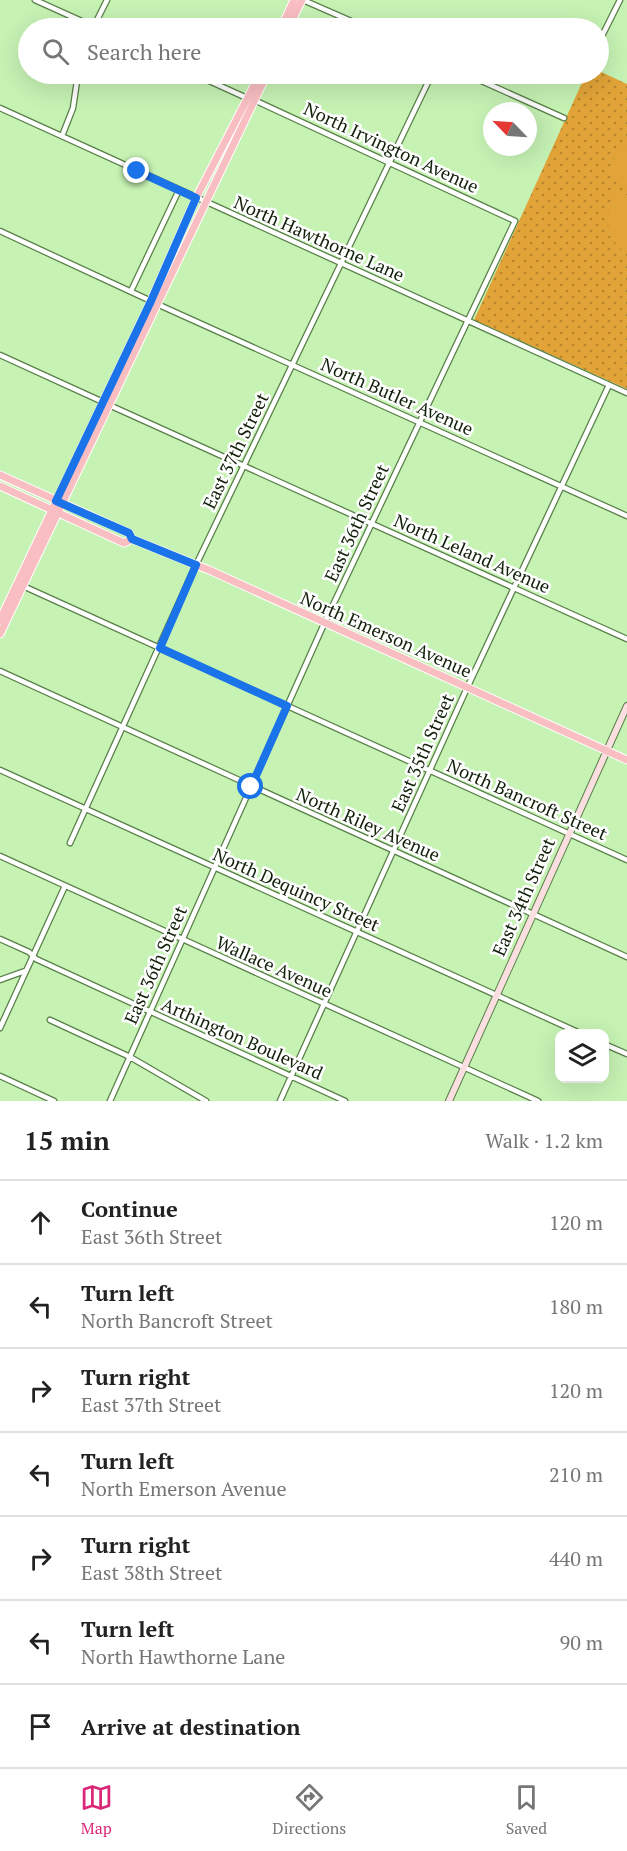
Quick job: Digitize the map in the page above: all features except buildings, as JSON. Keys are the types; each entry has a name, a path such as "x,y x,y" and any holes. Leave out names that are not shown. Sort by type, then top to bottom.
{"main road":[{"path":"286,18 294,0"},
{"path":"293,18 302,0"},
{"path":"0,620 59,503 154,302 206,202 256,84"},
{"path":"154,302 196,198 261,84"},
{"name":"North Emerson Avenue","path":"0,474 59,503 129,533 132,539 196,565 627,760"},
{"name":"North Emerson Avenue","path":"0,486 124,543 132,539"},
{"path":"0,634 54,512"},
{"name":"East 34th Street","path":"449,1101 627,706"}],"street":[{"path":"35,0 74,18"},
{"path":"99,18 107,0"},
{"path":"302,0 344,18"},
{"path":"609,22 620,0 627,3"},
{"path":"62,136 73,108 77,84"},
{"name":"North Irvington Avenue","path":"217,84 515,221"},
{"name":"East 37th Street","path":"70,843 196,565 427,84"},
{"path":"488,84 564,118"},
{"name":"North Hawthorne Lane","path":"0,108 627,393"},
{"path":"131,291 179,190"},
{"name":"East 36th Street","path":"110,1101 324,624 515,221"},
{"name":"North Butler Avenue","path":"0,231 627,516"},
{"name":"North Leland Avenue","path":"0,355 627,639"},
{"name":"East 35th Street","path":"279,1101 467,688 609,385"},
{"name":"North Bancroft Street","path":"23,586 627,860"},
{"name":"North Riley Avenue","path":"0,671 627,957"},
{"name":"North Dequincy Street","path":"0,770 571,1029"},
{"name":"Wallace Avenue","path":"0,856 538,1101"},
{"path":"0,1028 64,886"},
{"name":"Arthington Boulevard","path":"0,939 150,1012 345,1101"},
{"path":"0,980 25,971"},
{"path":"50,1020 130,1057 206,1101"},
{"path":"609,1046 627,1054"},
{"path":"0,1076 54,1101"}],"shaded area":[{"path":"609,76 627,84 627,389 474,320 581,84 609,84"},
{"path":"627,145 627,185 607,175 617,153"},
{"path":"615,189 627,195 627,254 619,248 608,224 609,207"}],"route":[{"path":"137,171 196,198 151,301 56,501 129,533 132,539 196,565 160,648 287,706 251,787"}]}
